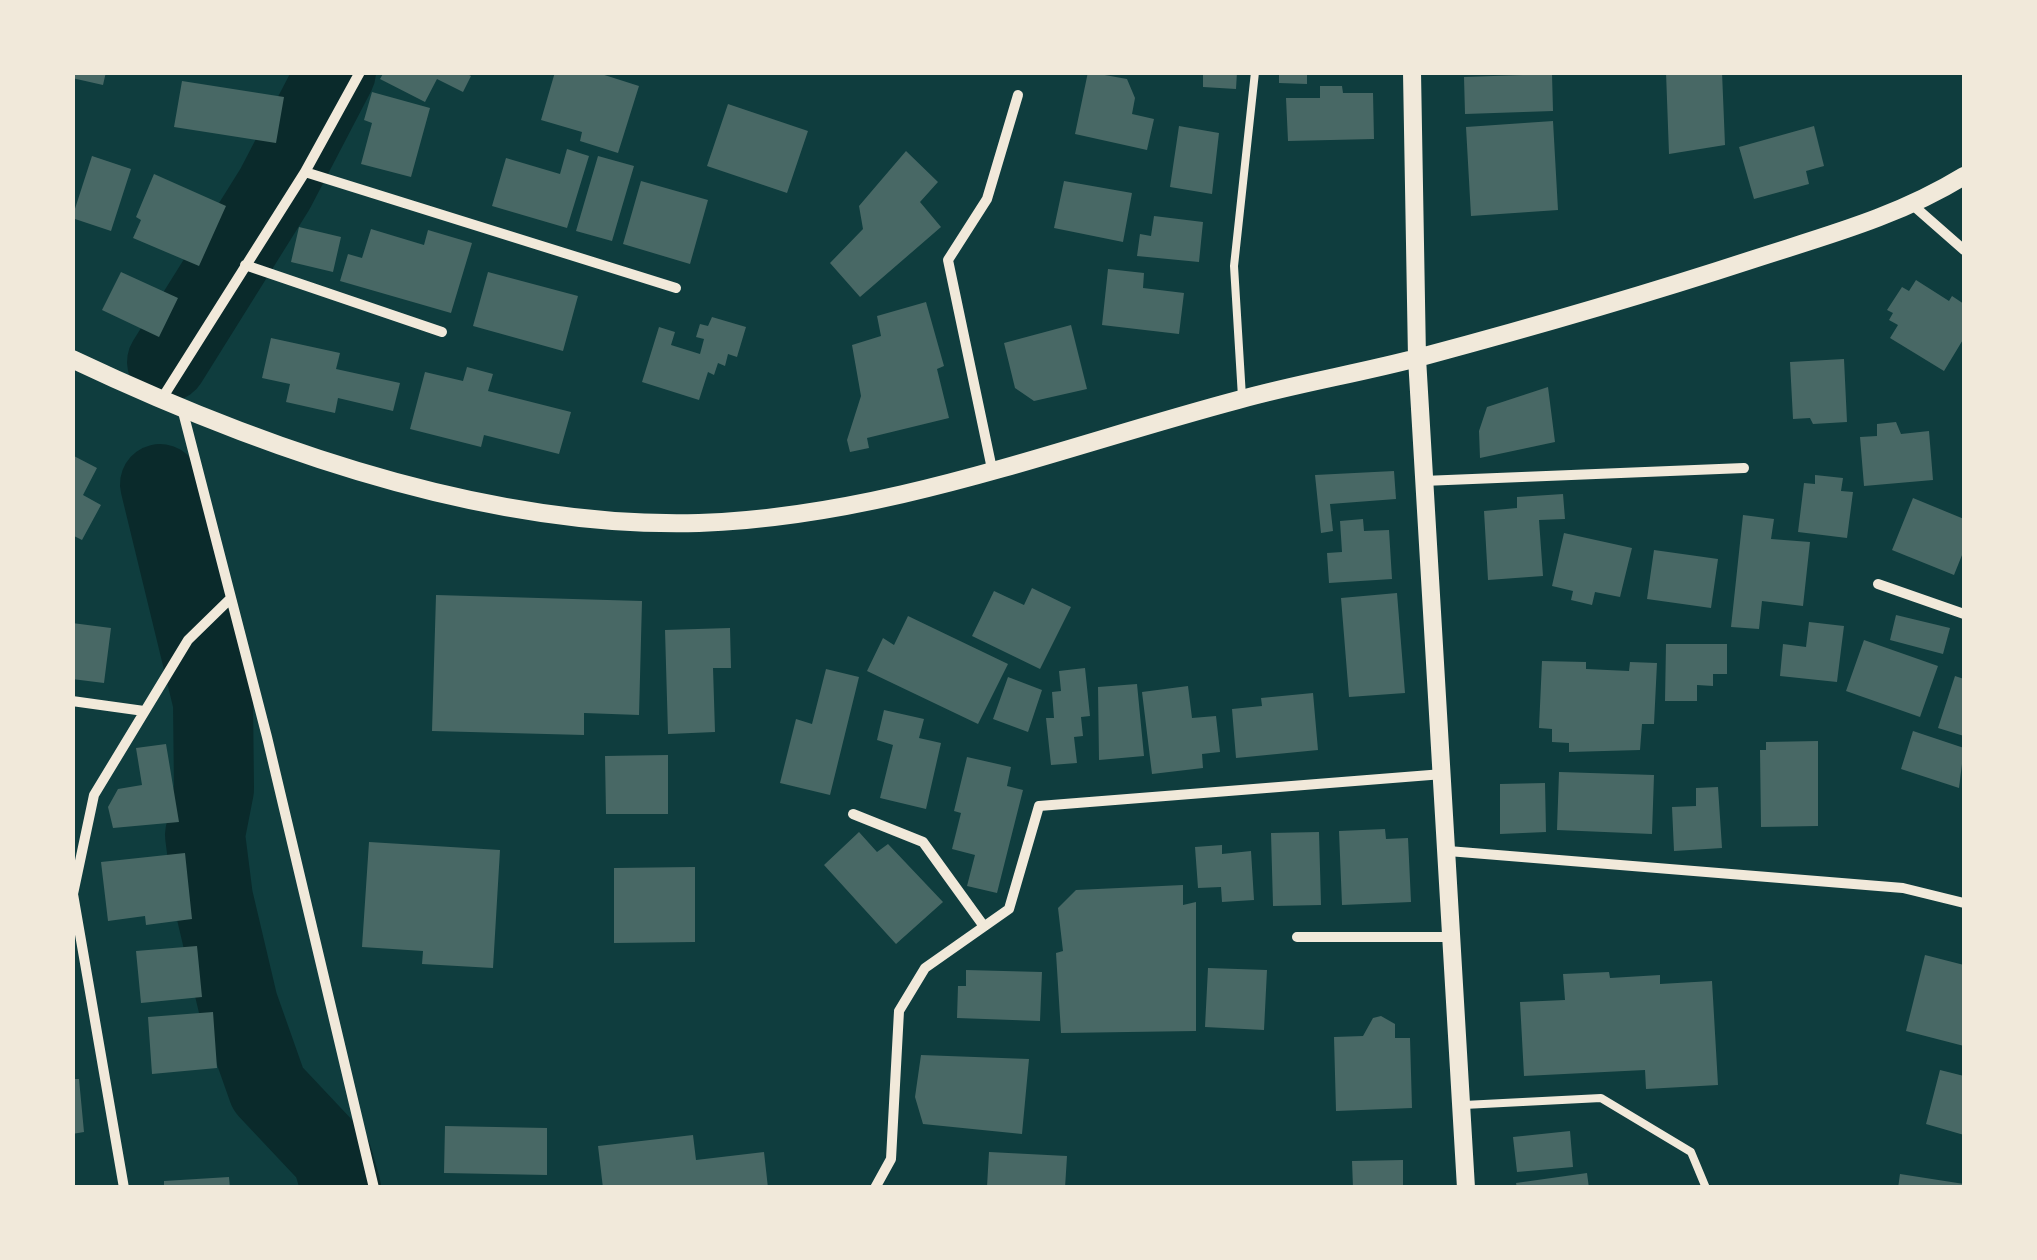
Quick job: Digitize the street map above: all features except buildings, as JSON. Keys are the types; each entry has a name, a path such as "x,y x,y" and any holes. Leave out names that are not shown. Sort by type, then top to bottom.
{"street":[{"path":"160,401 304,172 360,72"},
{"path":"1412,72 1417,358 1466,1188"},
{"path":"992,469 948,260 987,199 1018,95"},
{"path":"304,172 676,288"},
{"path":"72,360 183,412 412,487 570,515 697,523 847,509 1242,398 1417,358 1669,287 1914,207 1964,176"},
{"path":"1914,207 1964,250"},
{"path":"246,266 442,332"},
{"path":"183,412 374,1188"},
{"path":"1423,480 1744,468"},
{"path":"1878,584 1964,614"},
{"path":"124,1188 73,894 94,795 188,640 231,598"},
{"path":"72,702 144,712"},
{"path":"875,1188 891,1159 900,1011 925,968 1009,910 1039,806 1442,774"},
{"path":"853,814 922,842 984,925"},
{"path":"1448,852 1903,888 1964,903"},
{"path":"1298,937 1452,937"}],"lane":[{"path":"1242,398 1234,266 1255,72"},
{"path":"1462,1105 1601,1098 1690,1152 1706,1188"}],"waterway":[{"path":"167,362 275,189 336,72"},
{"path":"160,484 213,702 214,789 205,835 213,898 238,1004 268,1089 332,1157 341,1188"}]}
